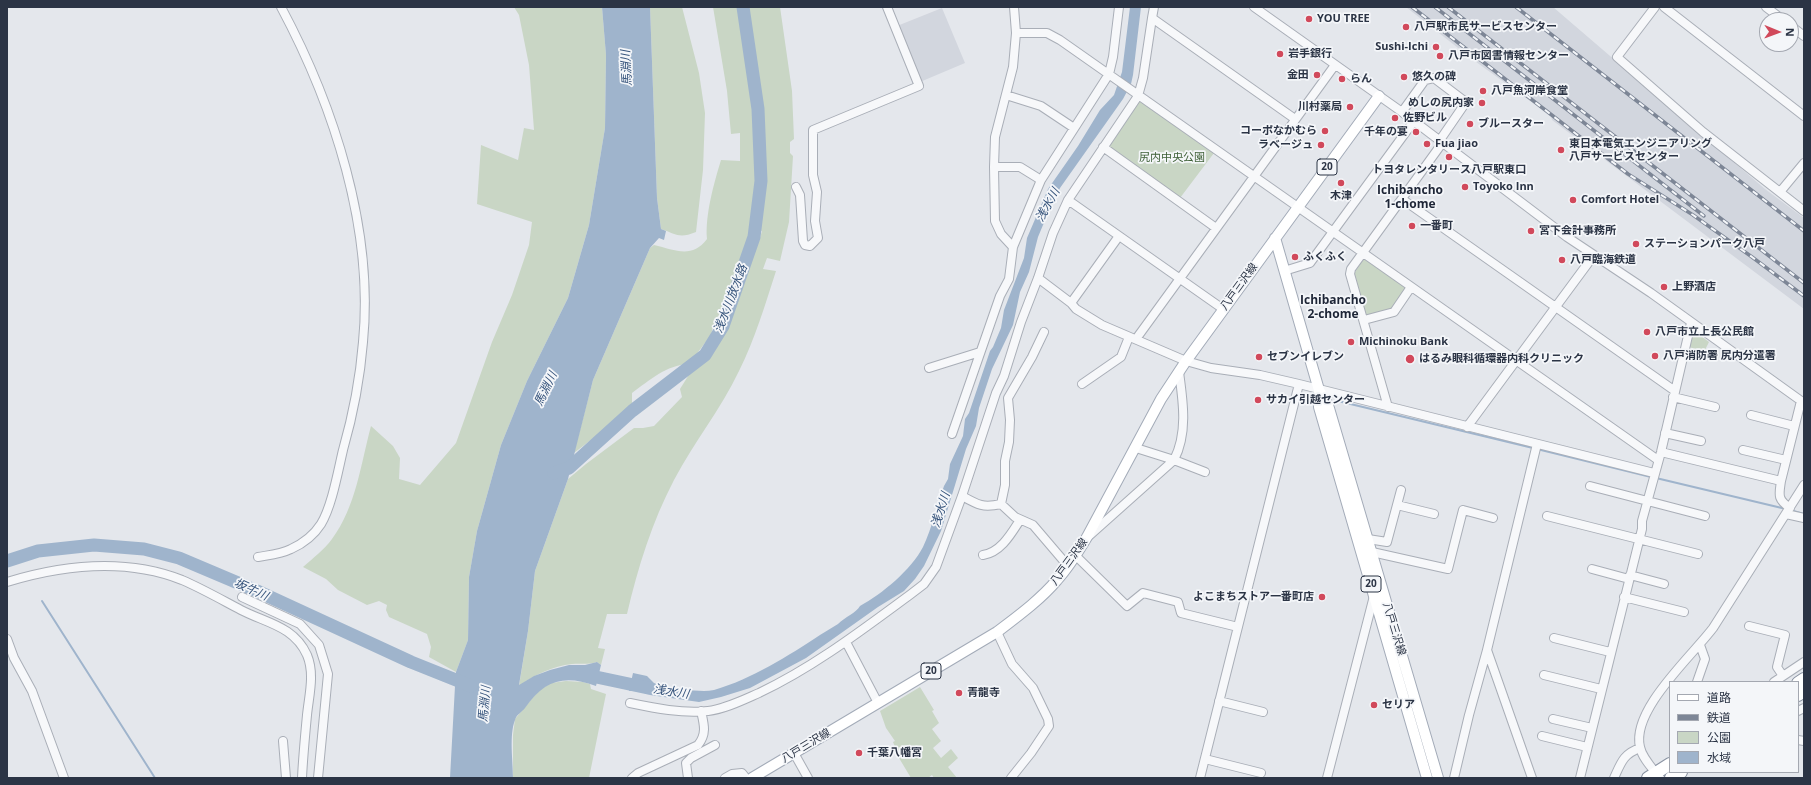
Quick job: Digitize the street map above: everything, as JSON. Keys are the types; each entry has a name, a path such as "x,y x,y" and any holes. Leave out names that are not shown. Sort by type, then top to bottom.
{"highway":[{"path":"1655,776 1669,765"}],"main road":[{"name":"八戸三沢線","path":"752,778 997,632 1031,607 1057,581 1076,556 1087,537 1136,448 1160,399 1223,309 1379,96"},
{"name":"八戸三沢線","path":"1275,238 1319,390 1328,405 1438,778"},
{"name":"八戸三沢線","path":"1319,390 1318,407 1427,778"}],"street":[{"path":"258,557 289,550 306,541 321,524 329,503 352,415 364,341 365,296 362,253 354,206 341,149 322,95 294,30 281,7"},
{"path":"796,187 800,195 804,241 805,245 810,246 818,238 814,221 817,192 813,175 813,130 919,86 887,7"},
{"path":"1013,247 1001,234 995,222 994,167 995,137 1012,67 1016,33 1014,7"},
{"path":"952,434 1000,296 1009,279 1013,247 1041,180 1074,128 1110,76 1120,7"},
{"path":"630,703 671,710 701,711 718,709 748,698 783,682 814,663 846,642 924,584 936,567 962,496 996,392 1004,376 1021,322 1038,278 1053,232 1068,200 1138,96 1143,78 1154,7"},
{"path":"1254,7 1402,112 1567,237 1651,293 1802,402 1794,426 1781,481 1780,499 1788,511 1804,518"},
{"path":"1655,7 1617,57 1704,132 1804,211"},
{"path":"1664,7 1804,116"},
{"path":"1152,18 1295,119"},
{"path":"1016,33 1047,33 1060,40 1297,208 1658,460"},
{"path":"1082,384 1121,357 1132,338 1180,278 1335,65"},
{"path":"1388,407 1350,274 1350,269 1402,199 1464,105 1463,100 1434,78 1426,80 1402,112"},
{"path":"1006,95 1041,106 1074,128"},
{"path":"1284,272 1310,263 1414,121"},
{"path":"1103,147 1216,228"},
{"path":"1780,192 1804,163"},
{"path":"994,167 1020,167 1041,180"},
{"path":"1402,199 1555,307 1674,394 1715,407"},
{"path":"1068,200 1223,309"},
{"path":"1071,304 1119,236"},
{"path":"1467,427 1594,255"},
{"path":"1038,278 1076,309 1102,325 1186,361 1211,368 1260,375 1298,384 1654,475"},
{"path":"1364,320 1394,312 1411,287"},
{"path":"1580,778 1639,540 1647,501 1661,452 1691,323"},
{"path":"1001,504 1005,485 1005,462 1009,442 1010,420 1008,398 1032,357 1044,332"},
{"path":"929,368 980,352"},
{"path":"1087,537 1174,460 1180,448 1183,432 1179,372"},
{"path":"1200,778 1298,384"},
{"path":"1751,415 1794,426"},
{"path":"1665,433 1701,441"},
{"path":"1454,778 1537,444"},
{"path":"1136,448 1205,472"},
{"path":"1743,450 1786,460"},
{"path":"1661,452 1781,481"},
{"path":"1655,776 1640,748 1639,735 1641,725 1651,703 1663,687 1700,646 1740,589 1804,485"},
{"path":"1590,486 1705,516"},
{"path":"1368,539 1387,542 1401,490"},
{"path":"962,496 980,506 1001,504"},
{"path":"1001,504 1014,517 1034,525 1068,566"},
{"path":"1397,505 1434,514"},
{"path":"1372,552 1448,570 1463,510 1493,518"},
{"path":"1547,516 1698,554"},
{"path":"983,555 993,551 1006,541 1020,520"},
{"path":"1076,556 1127,606 1144,593 1178,602 1181,613 1238,627"},
{"path":"7,582 58,569 86,566 117,566 155,572 181,580 198,587 242,611 275,624 294,637 306,654 311,666 311,683 302,778"},
{"path":"1592,569 1664,584"},
{"path":"1327,778 1374,596"},
{"path":"1624,597 1684,612"},
{"path":"242,598 300,624 319,646 328,674 318,778"},
{"path":"1749,626 1785,635 1777,667 1783,676"},
{"path":"997,632 1012,664 1033,688 1048,719 1049,726 1031,753 1011,778"},
{"path":"1554,638 1610,652"},
{"path":"7,639 14,658 32,691 64,778"},
{"path":"846,642 878,703"},
{"path":"1697,681 1705,660 1700,646"},
{"path":"1487,650 1532,778"},
{"path":"1776,681 1804,662"},
{"path":"1544,675 1601,689"},
{"path":"1219,701 1263,712"},
{"path":"632,778 638,773 698,745 703,739 705,726 701,711"},
{"path":"1553,719 1592,728"},
{"path":"1542,736 1587,747"},
{"path":"283,741 286,778"},
{"path":"688,778 686,763 691,758 715,745"},
{"path":"1614,778 1625,756 1630,751 1640,748"},
{"path":"794,753 808,778"},
{"path":"1205,759 1261,773"},
{"path":"725,778 737,773 742,773 746,778"}],"shaded area":[{"path":"1406,7 1553,7 1765,189 1804,218 1804,309 1552,120 1551,116 1472,59"},
{"path":"942,8 965,63 920,82 897,26"}],"green space":[{"path":"514,7 602,7 606,55 605,128 589,225 568,298 527,381 501,445 477,531 469,577 468,640 456,672 429,657 431,647 427,634 389,617 386,610 387,605 379,601 367,605 338,590 326,579 303,567 329,543 347,513 357,484 371,426 393,446 400,458 399,479 420,485 456,443 492,342 512,295 529,245 532,222 477,204 481,145 518,160 524,128 534,130 529,65 519,15"},
{"path":"650,7 682,7 699,73 705,113 703,170 696,232 685,235 678,235 661,229 657,198"},
{"path":"713,7 780,7 792,91 794,139 790,142 790,153 793,156 789,222 780,261 767,258 763,269 776,271 750,347 732,385 690,452 666,496 646,545 627,614 607,614 598,648 605,649 601,665 597,662 558,667 537,675 519,686 528,631 535,571 568,479 634,428 654,426 682,397 680,389 690,373 711,354 726,328 762,231 752,228 732,288 713,327 711,335 689,364 666,370 652,378 632,393 632,403 609,426 574,453 593,380 650,248 654,245 676,251 689,251 701,245 707,239 707,220 713,189 721,160 740,161 740,133 731,134 727,91"},
{"name":"尻内中央公園","path":"1139,100 1214,153 1180,198 1107,146"},
{"path":"1365,259 1406,288 1393,310 1369,317 1366,315 1354,276 1355,272"},
{"path":"1694,331 1709,342 1703,354 1690,347"},
{"path":"566,681 590,684 591,689 606,694 589,778 513,778 513,735 515,719 539,690 551,683"},
{"path":"920,687 934,710 932,711 939,723 932,729 941,741 933,748 941,758 951,749 958,758 948,767 957,778 934,778 932,775 928,778 911,778 893,748 895,747 893,742 895,741 886,728 880,711"}],"water":[{"name":"馬淵川","path":"602,7 650,7 657,198 661,229 666,231 664,240 659,238 650,248 593,380 568,479 535,571 528,631 519,685 534,676 569,665 585,665 597,662 601,665 596,686 584,682 574,681 555,682 539,691 516,718 512,733 513,778 450,778 456,672 468,640 469,577 477,531 501,445 527,381 568,298 589,225 605,128 606,55"},
{"path":"1130,7 1141,7 1131,84 1123,99 1060,188 1043,225 1038,237 1029,272 1020,292 1013,325 992,369 979,408 976,426 966,449 941,531 924,566 915,579 904,591 878,607 806,658 750,688 699,702 650,695 639,691 629,691 633,673 647,676 654,683 675,691 714,690 742,680 782,659 838,624 895,581 904,573 918,556 929,532 944,486 948,479 950,464 963,436 965,419 969,413 990,351 1001,328 1004,310 1024,258 1027,238 1048,189 1078,146 1100,110 1114,95 1122,72"}],"waterway":[{"name":"浅水川放水路","path":"554,473 569,468 632,411 705,355 723,326 754,237 761,181 758,109 743,7"},
{"path":"1338,401 1533,448"},
{"path":"1537,449 1651,477"},
{"path":"1656,478 1786,509"},
{"path":"1790,510 1804,514"},
{"name":"坂牛川","path":"7,561 38,551 94,545 144,549 179,558 257,591 411,662 471,686"},
{"path":"42,601 155,778"},
{"name":"浅水川","path":"582,674 648,688"}],"railway":[{"path":"1412,7 1628,174 1693,215 1804,296"},
{"path":"1435,7 1704,216"},
{"path":"1448,7 1804,283"},
{"path":"1516,7 1804,231"}],"place":[{"name":"YOU TREE","path":"1309,19"},
{"name":"八戸駅市民サービスセンター","path":"1406,27"},
{"name":"Sushi-Ichi","path":"1436,47"},
{"name":"岩手銀行","path":"1280,54"},
{"name":"八戸市図書情報センター","path":"1440,56"},
{"name":"金田","path":"1317,75"},
{"name":"悠久の碑","path":"1404,77"},
{"name":"らん","path":"1342,79"},
{"name":"八戸魚河岸食堂","path":"1483,91"},
{"name":"めしの尻内家","path":"1482,103"},
{"name":"川村薬局","path":"1350,107"},
{"name":"佐野ビル","path":"1395,118"},
{"name":"ブルースター","path":"1470,124"},
{"name":"コーポなかむら","path":"1325,131"},
{"name":"千年の宴","path":"1416,132"},
{"name":"Fua jiao","path":"1427,144"},
{"name":"ラベージュ","path":"1321,145"},
{"name":"東日本電気エンジニアリング 八戸サービスセンター","path":"1561,150"},
{"name":"トヨタレンタリース八戸駅東口","path":"1449,157"},
{"name":"木津","path":"1341,183"},
{"name":"Toyoko Inn","path":"1465,187"},
{"name":"Comfort Hotel","path":"1573,200"},
{"name":"一番町","path":"1412,226"},
{"name":"宮下会計事務所","path":"1531,231"},
{"name":"ステーションパーク八戸","path":"1636,244"},
{"name":"ふくふく","path":"1295,257"},
{"name":"八戸臨海鉄道","path":"1562,260"},
{"name":"上野酒店","path":"1664,287"},
{"name":"八戸市立上長公民館","path":"1647,332"},
{"name":"Michinoku Bank","path":"1351,342"},
{"name":"八戸消防署 尻内分遣署","path":"1655,356"},
{"name":"セブンイレブン","path":"1259,357"},
{"name":"はるみ眼科循環器内科クリニック","path":"1410,359"},
{"name":"サカイ引越センター","path":"1258,400"},
{"name":"よこまちストア一番町店","path":"1322,597"},
{"name":"青龍寺","path":"959,693"},
{"name":"セリア","path":"1374,705"},
{"name":"千葉八幡宮","path":"859,753"}],"district":[{"name":"Ichibancho 1-chome","path":"1410,198"},
{"name":"Ichibancho 2-chome","path":"1333,308"}]}
